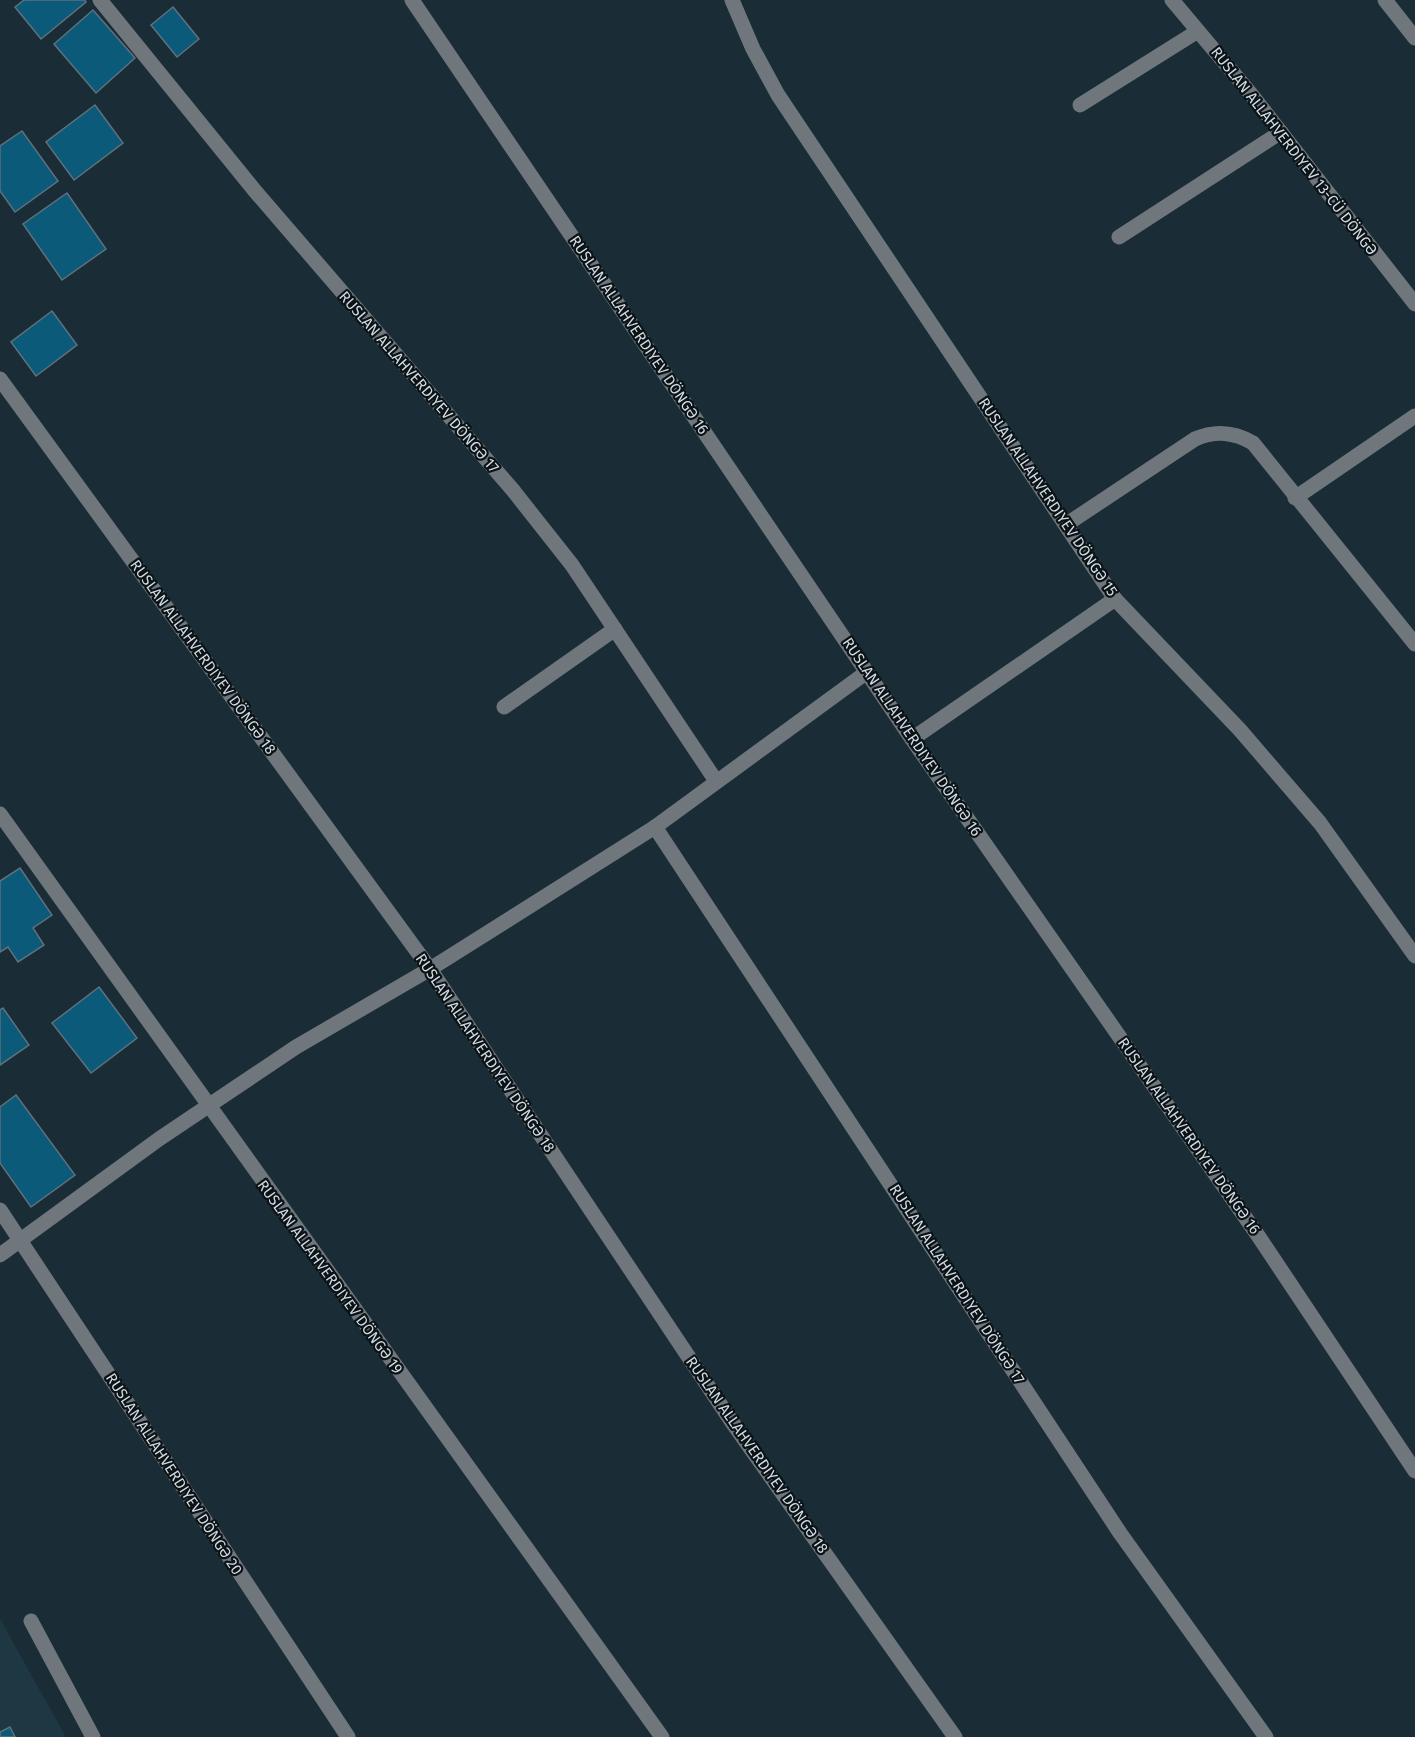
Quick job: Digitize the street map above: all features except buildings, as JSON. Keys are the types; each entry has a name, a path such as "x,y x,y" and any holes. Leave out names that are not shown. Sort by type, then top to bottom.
{"street":[{"name":"RUSLAN ALLAHVERDIYEV DÖNGƏ 17","path":"100,0 255,191 512,489 572,565 716,781"},
{"name":"RUSLAN ALLAHVERDIYEV DÖNGƏ 16","path":"412,0 912,738 1259,1237 1415,1471"},
{"name":"RUSLAN ALLAHVERDIYEV DÖNGƏ 15","path":"732,0 753,49 778,95 1115,599 1240,730 1320,824 1415,956"},
{"name":"RUSLAN ALLAHVERDIYEV 13-CÜ DÖNGƏ","path":"1172,0 1281,132 1415,304"},
{"path":"1385,0 1415,38"},
{"path":"1080,105 1198,31"},
{"path":"1119,237 1281,132"},
{"name":"RUSLAN ALLAHVERDIYEV DÖNGƏ 18","path":"0,379 430,969 734,1425 955,1737"},
{"path":"1295,498 1415,416"},
{"path":"1067,524 1196,439 1210,433 1238,434 1253,443 1295,498 1415,644"},
{"path":"912,738 1115,599"},
{"path":"504,707 615,629"},
{"path":"0,1256 207,1106 296,1047 430,969 655,827 867,672"},
{"name":"RUSLAN ALLAHVERDIYEV DÖNGƏ 19","path":"0,814 207,1106 662,1737"},
{"name":"RUSLAN ALLAHVERDIYEV DÖNGƏ 17","path":"655,827 1120,1533 1266,1737"},
{"name":"RUSLAN ALLAHVERDIYEV DÖNGƏ 20","path":"0,1210 22,1240 348,1737"},
{"path":"31,1621 93,1737"}],"shaded area":[{"path":"0,1619 66,1737 0,1737"}]}
